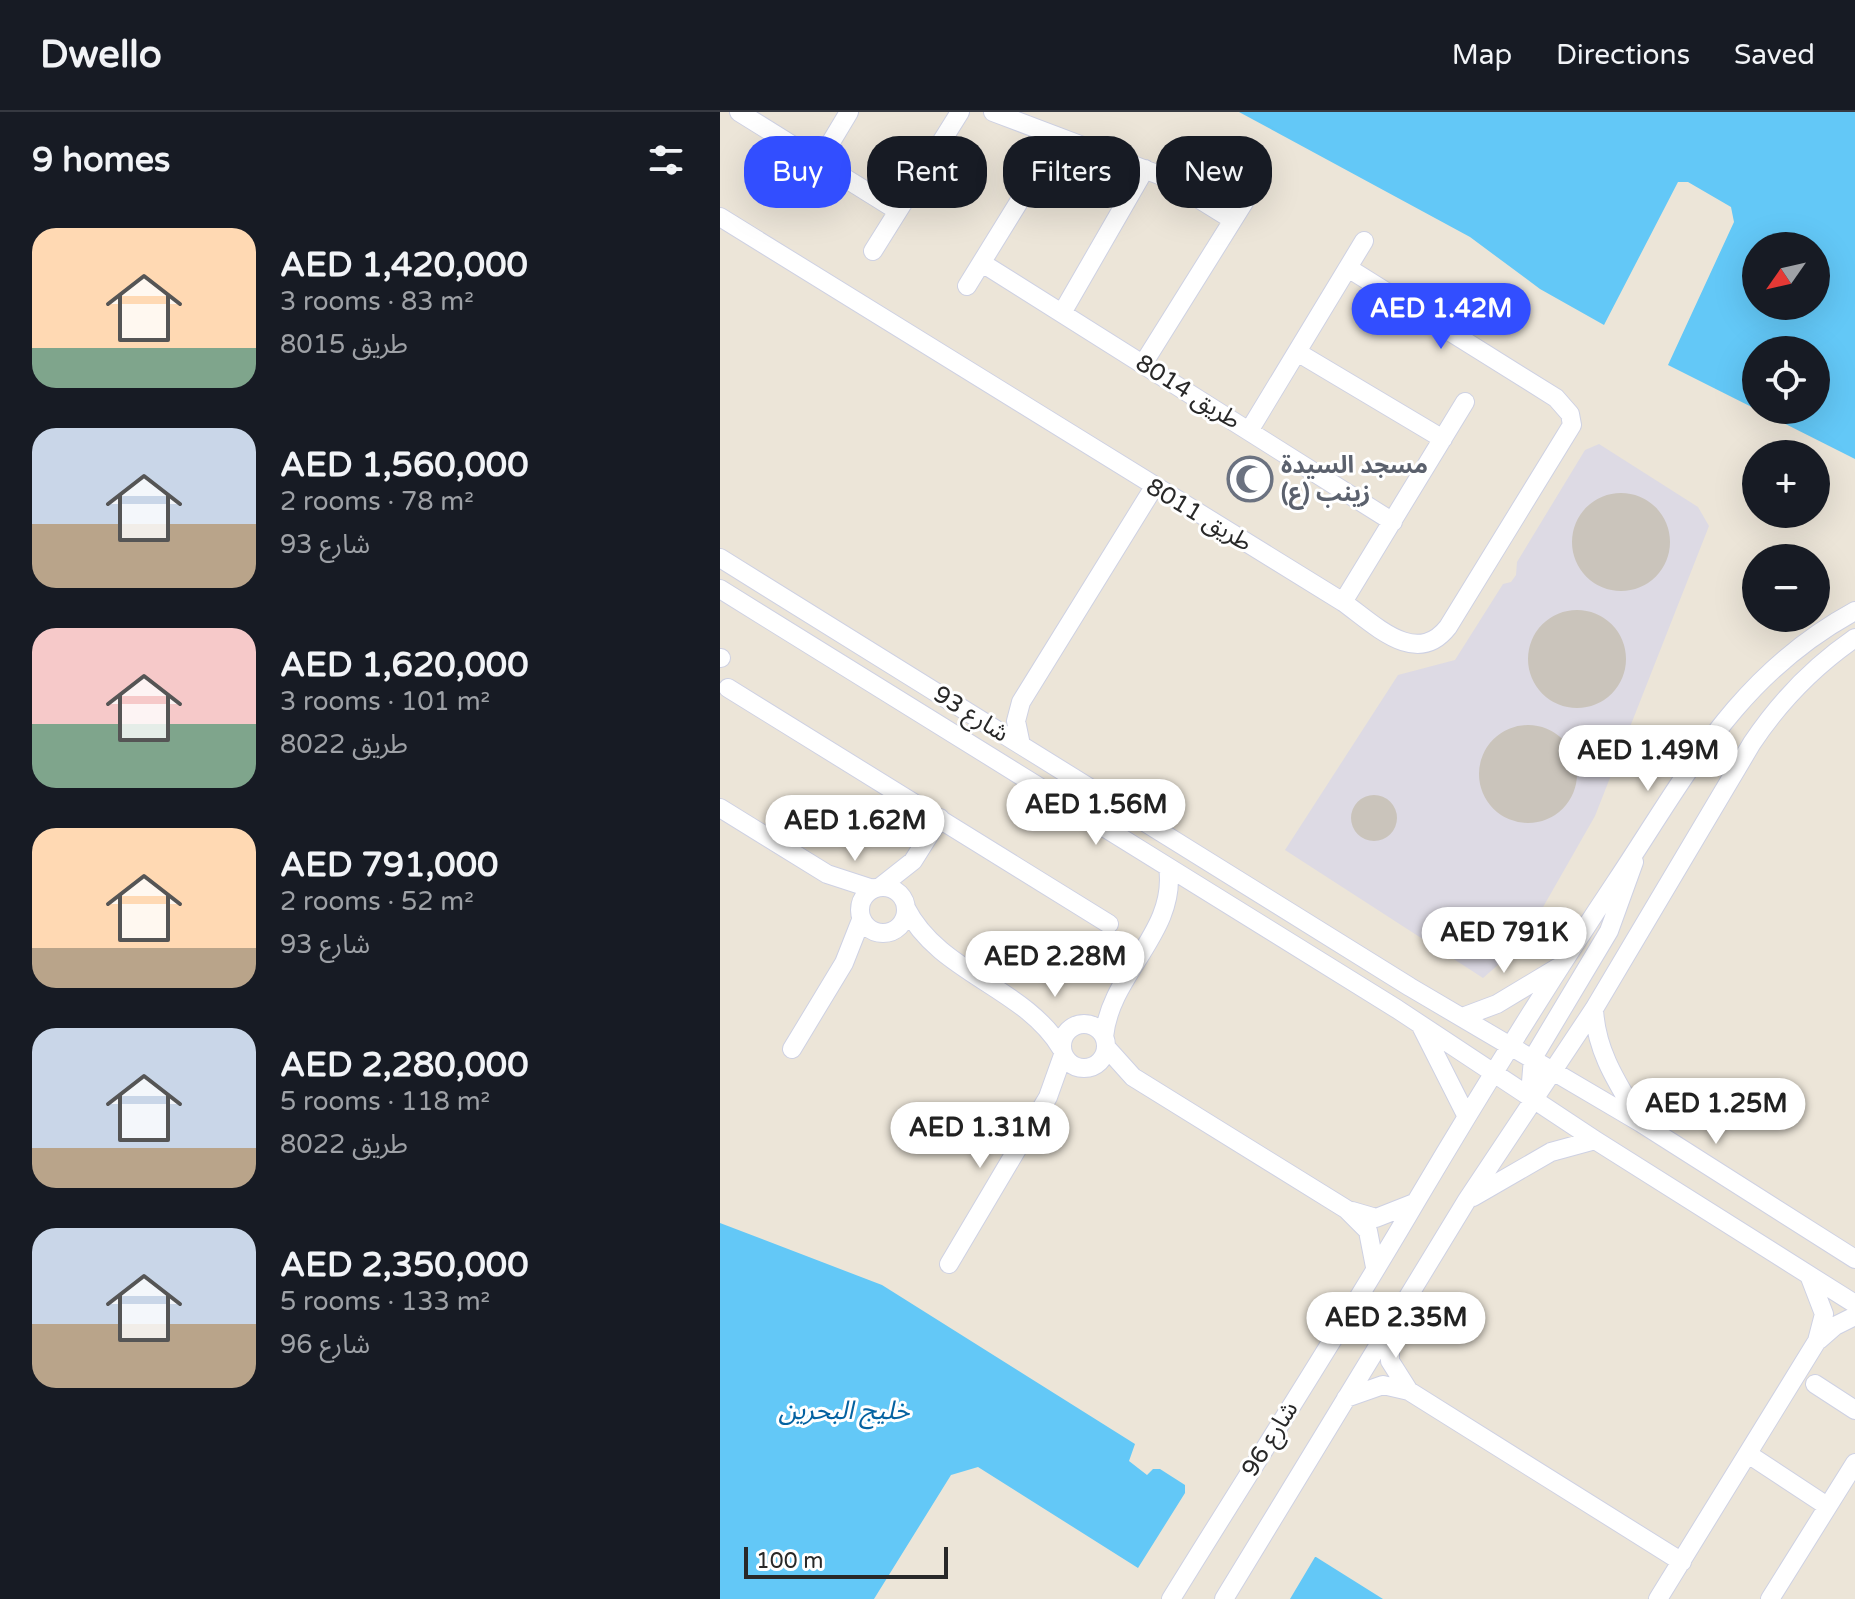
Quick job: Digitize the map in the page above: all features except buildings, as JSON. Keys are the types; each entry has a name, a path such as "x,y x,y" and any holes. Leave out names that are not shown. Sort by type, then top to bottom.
{"street":[{"path":"739,112 777,136"},
{"path":"835,136 849,112"},
{"path":"873,251 960,112"},
{"path":"993,112 1056,136"},
{"path":"1140,167 1233,220"},
{"path":"1062,313 1145,169"},
{"path":"851,182 898,211"},
{"path":"967,286 1016,208"},
{"path":"1143,364 1240,208"},
{"name":"طريق 8011","path":"720,217 1343,602 1401,642 1422,646 1442,636 1570,432 1570,414 1556,398 1348,268"},
{"path":"1249,431 1364,241"},
{"name":"طريق 8014","path":"982,263 1393,522"},
{"path":"1297,352 1443,439"},
{"path":"1343,602 1465,402"},
{"path":"1021,745 1016,721 1021,702 1154,487"},
{"name":"شارع 93","path":"720,558 1410,987 1465,1016 1641,1123 1855,1259"},
{"name":"شارع 93","path":"720,589 1420,1024 1595,1140 1855,1304"},
{"name":"شارع 96","path":"1171,1599 1492,1073 1696,756 1757,682 1822,629 1855,611"},
{"name":"شارع 96","path":"1224,1599 1467,1200 1594,1009 1774,710 1833,653 1855,638"},
{"path":"728,688 1109,924"},
{"path":"983,722 1000,717 1021,702"},
{"path":"720,808 827,874 846,892 860,916 885,932 935,946 1026,1009 1047,1028 1070,1064 1133,1077"},
{"path":"844,963 903,922 913,861 940,818"},
{"path":"1535,1100 1531,1082 1533,1058 1609,931 1626,891 1637,849"},
{"path":"792,1049 844,963 863,898 913,861"},
{"path":"949,1264 1048,1097 1064,1035 1113,997 1163,917 1171,889 1168,867"},
{"path":"827,874 877,888 893,889 935,946"},
{"path":"1163,917 1182,900 1206,891"},
{"path":"1465,1016 1497,1004 1559,967"},
{"path":"1048,1097 1071,1076 1089,1068 1104,1055 1113,997"},
{"path":"1026,1009 1051,1020 1095,1027 1133,1077 1346,1209 1368,1231 1375,1267"},
{"path":"1594,1009 1595,1027 1606,1062 1641,1123"},
{"path":"1420,1024 1466,1115"},
{"path":"1467,1200 1551,1152 1595,1140"},
{"path":"1346,1209 1376,1218 1416,1202"},
{"path":"1658,1599 1817,1341 1824,1314 1809,1274"},
{"path":"1817,1341 1835,1326 1855,1316"},
{"path":"1390,1331 1390,1361 1409,1391"},
{"path":"1815,1384 1855,1410"},
{"path":"1346,1398 1383,1385 1409,1391 1682,1562"},
{"path":"1748,1454 1827,1506"},
{"path":"1770,1599 1855,1463"}],"shaded area":[{"path":"1599,444 1698,507 1709,526 1595,816 1522,944 1483,978 1285,850 1398,675 1455,660 1503,584 1511,582 1516,575 1517,562 1585,450"}],"water":[{"path":"1239,112 1855,112 1855,459 1830,446 1830,440 1817,440 1786,424 1830,424 1830,336 1742,336 1742,402 1668,365 1734,222 1731,207 1688,182 1678,182 1604,325 1540,289 1470,237"},
{"name":"خليج البحرين","path":"720,1223 882,1285 1135,1444 1129,1461 1147,1475 1153,1469 1160,1469 1185,1485 1185,1493 1138,1568 978,1467 951,1475 874,1599 720,1599"},
{"path":"1316,1557 1383,1599 1290,1599"}],"place":[{"name":"مسجد السيدة زينب (ع)","path":"1250,479"}]}
